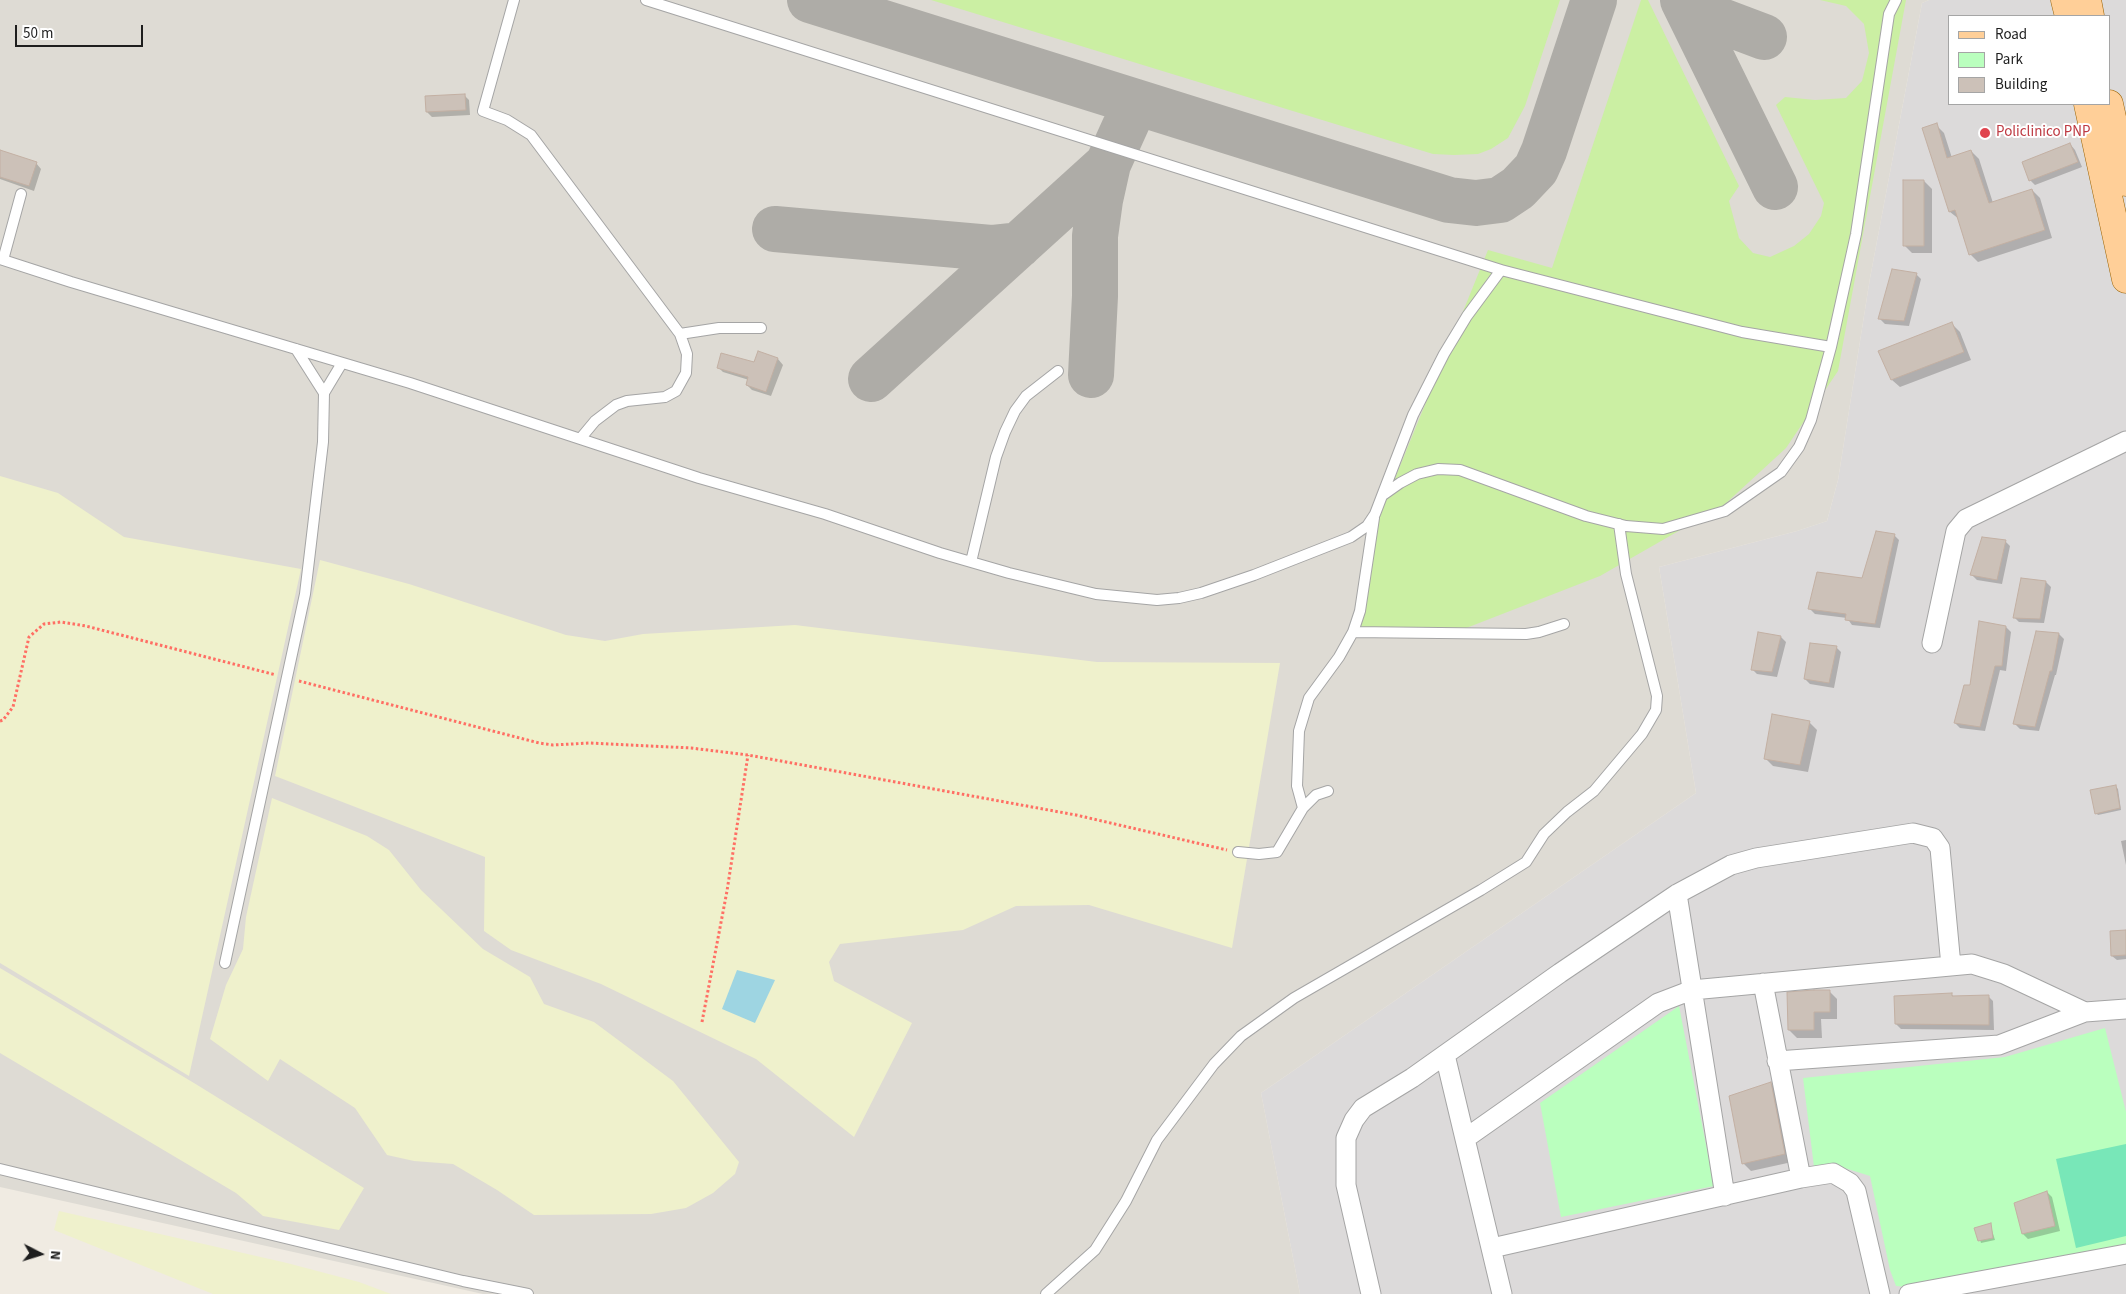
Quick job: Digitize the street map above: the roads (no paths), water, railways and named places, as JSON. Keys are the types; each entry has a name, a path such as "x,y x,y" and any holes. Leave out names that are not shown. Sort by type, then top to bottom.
{"main road":[{"path":"2066,0 2069,15"},
{"path":"2087,0 2090,15"},
{"path":"2088,105 2126,279"},
{"path":"2109,105 2126,182"}],"street":[{"path":"1932,643 1956,531 1966,519 2126,442"},
{"path":"1371,1294 1346,1185 1346,1138 1354,1120 1363,1108 1412,1078 1560,973 1677,894 1731,865 1756,858 1912,833 1934,838 1940,848 1951,966"},
{"path":"1677,894 1725,1196"},
{"path":"1466,1138 1658,1003 1692,990 1972,964 2004,974 2086,1012"},
{"path":"1763,983 1801,1178"},
{"path":"1777,1061 1999,1046 2086,1012 2126,1008"},
{"path":"1445,1055 1502,1294"},
{"path":"1492,1248 1801,1178 1833,1173 1850,1183 1856,1191 1880,1294"},
{"path":"1909,1294 2126,1254"}],"lane":[{"path":"514,0 483,111 507,120 531,135 680,334 687,354 686,373 676,391 665,397 627,401 616,405 595,421 580,439"},
{"path":"646,0 1501,270 1742,332 1831,347"},
{"path":"1382,496 1417,474 1438,469 1460,470 1586,516 1619,524 1663,529 1725,511 1781,472 1799,447 1811,420 1831,347 1856,234 1889,14 1888,0"},
{"path":"1889,14 1896,0"},
{"path":"21,194 1,259 71,282 410,383 699,478 825,514 971,562 1096,594 1157,600 1201,593 1254,575 1351,537 1367,526 1375,514 1414,415 1444,354 1467,316 1501,270"},
{"path":"680,334 719,328 761,328"},
{"path":"296,349 324,393"},
{"path":"225,963 310,560 323,442 324,393 342,363"},
{"path":"971,562 996,457 1005,432 1026,396 1058,371"},
{"path":"1303,808 1297,786 1299,731 1310,698 1339,657 1353,632 1360,611 1375,514"},
{"path":"1046,1294 1095,1250 1126,1201 1157,1140 1214,1064 1241,1036 1294,998 1526,862 1544,834 1567,812 1594,792 1642,734 1656,710 1657,696 1626,574 1619,524"},
{"path":"1353,632 1526,634 1564,624"},
{"path":"1238,852 1259,854 1277,852 1303,808 1316,796 1328,791"},
{"path":"0,1169 463,1281 528,1294"}],"water":[{"path":"737,970 775,980 755,1023 722,1009"}],"place":[{"name":"Policlinico PNP","path":"1985,133"}]}
